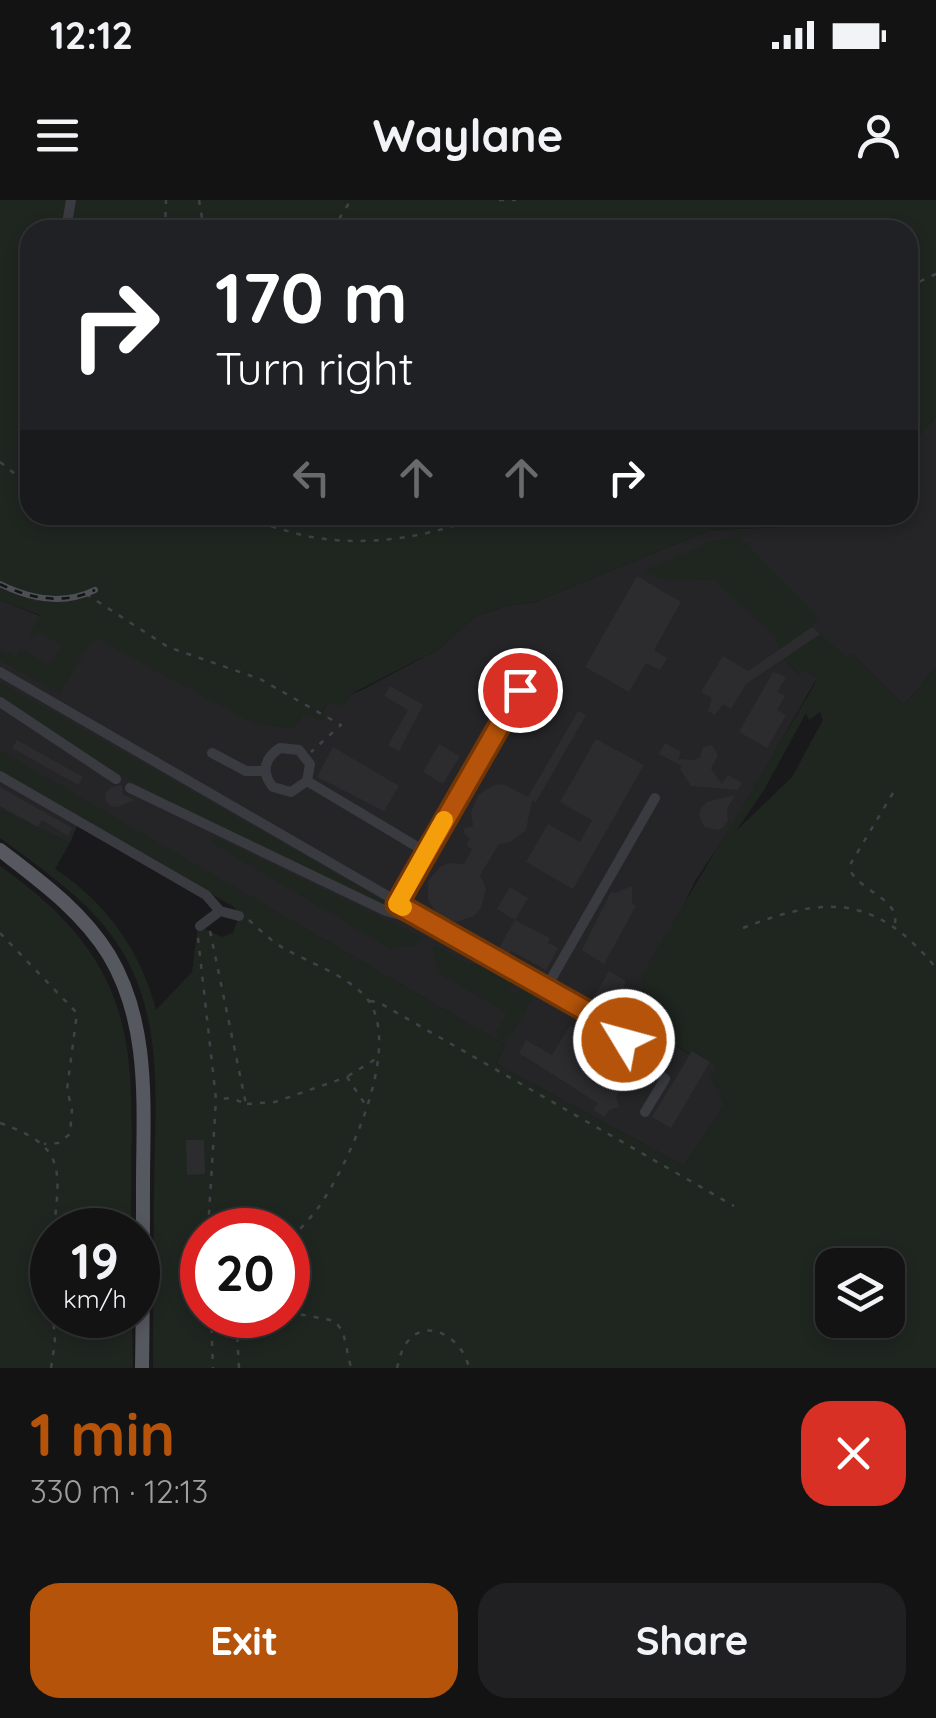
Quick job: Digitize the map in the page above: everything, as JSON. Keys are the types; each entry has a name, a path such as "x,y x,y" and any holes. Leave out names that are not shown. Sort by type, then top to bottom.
{"main road":[{"path":"4,854 58,896 94,932 110,957 134,1016 142,1066 142,1368"}],"lane":[{"path":"0,672 604,1021 666,1079 646,1112"},
{"path":"397,904 520,690"},
{"path":"0,702 116,779"},
{"path":"280,748 299,750 310,764 307,782 282,792 274,787 265,771 272,753 280,748"},
{"path":"212,753 246,770 265,771"},
{"path":"0,776 206,895 220,911 239,916"},
{"path":"307,782 426,852"},
{"path":"130,788 386,910 428,922"},
{"path":"546,988 655,798"},
{"path":"204,923 220,911"}],"path":[{"path":"499,200 516,200"},
{"path":"0,462 20,478"},
{"path":"268,525 305,536 342,540 389,538 454,525"},
{"path":"0,586 37,600"},
{"path":"86,594 168,647 260,679 340,725 306,756"},
{"path":"892,793 851,863 851,872 870,892 894,907 895,926"},
{"path":"743,928 808,906 837,906 870,913 895,926 936,968"},
{"path":"239,916 285,949 353,986 368,1001 375,1018 381,1056 377,1078 340,1171 310,1217"},
{"path":"204,923 199,948 216,1099 209,1208"},
{"path":"204,923 246,1104"},
{"path":"0,933 77,1013 67,1089 72,1110 70,1134 58,1143 44,1144"},
{"path":"368,1001 378,1002 734,1206"},
{"path":"216,1099 231,1098 246,1104 275,1102 346,1077 381,1056"},
{"path":"346,1077 366,1105"},
{"path":"0,1123 27,1132 44,1144 54,1160 60,1184 57,1208"},
{"path":"310,1316 334,1321 343,1332 351,1368"},
{"path":"397,1368 404,1346 415,1335 430,1332 458,1342 469,1368"},
{"path":"51,1368 55,1338"},
{"path":"212,1338 213,1368"},
{"path":"237,1338 239,1368"}],"shaded area":[{"path":"0,200 936,200 936,417 918,436 918,220 20,220 20,525 807,525 709,530 535,602 505,606 474,617 441,648 351,694 343,708 329,703 322,711 326,722 304,714 293,728 254,724 94,637 59,694 0,660 0,649 16,657 21,649 50,665 62,645 38,631 32,639 28,637 40,615 0,600"},
{"path":"936,417 936,668 904,705 853,654 847,659 784,658 798,674 804,670 817,678 732,826 695,881 637,1004 640,1010 635,1021 689,1054 692,1051 718,1066 711,1077 725,1104 684,1166 496,1064 505,1045 0,751 0,600 40,616 61,619 293,728 304,713 325,720 322,712 329,702 360,691 441,648 474,617 505,606 535,602 709,530 918,525 918,436"},
{"path":"737,535 818,617 812,627 780,649 775,637 714,580 662,579 644,571 710,542"},
{"path":"820,634 847,658 852,653 904,705 936,668 936,1368 153,1368 153,1338 160,1338 160,1208 154,1208 155,1069 147,1012 126,958 101,922 70,891 0,838 0,810 70,843 55,869 90,897 119,930 141,968 156,1010 192,972 198,925 221,937 233,933 239,916 234,907 0,771 0,750 505,1045 496,1064 684,1166 724,1104 710,1077 717,1066 634,1021 644,993 641,976 817,678 804,670 799,675 784,658","holes":["820,712 823,720 792,777 736,831 764,790 806,713 809,720"]},
{"path":"0,682 389,904 387,907 181,809 69,745 0,697"},
{"path":"0,771 77,826 70,843 0,810"},
{"path":"215,837 424,938 418,944 391,949 210,842"},
{"path":"0,866 50,906 85,945 108,984 122,1026 129,1069 131,1208 30,1208 30,1338 132,1338 133,1368 0,1368"},
{"path":"436,945 468,964 489,965 515,980 509,990 517,995 524,985 536,993 511,1036 500,1040 495,1033 507,1013 440,974 432,950"}],"building":[{"path":"637,576 681,602 654,650 667,658 660,670 646,663 629,692 585,667"},
{"path":"812,627 820,634 746,684 731,709 723,704 715,715 708,711 712,698 701,692 723,656 748,671"},
{"path":"773,672 786,677 777,692 785,696 777,710 786,715 767,748 739,732"},
{"path":"390,686 423,705 399,751 388,745 408,710 384,696"},
{"path":"578,711 586,715 536,802 532,800 526,830 510,842 499,844 480,875 486,889 481,908 474,916 456,922 437,914 428,900 428,881 440,867 464,864 472,849 466,845 470,838 463,833 473,826 471,812 478,795 504,784 528,797"},
{"path":"596,739 644,765 573,889 526,862 548,824 580,842 592,820 560,802"},
{"path":"17,740 83,777 78,785 12,748"},
{"path":"665,743 681,752 678,759 694,760 700,757 703,747 712,745 718,755 711,769 722,784 728,775 742,783 738,790 691,786 680,769 682,766 659,754"},
{"path":"439,744 460,756 443,784 423,772"},
{"path":"333,747 399,786 384,811 317,777"},
{"path":"122,785 123,794 134,800 110,806 105,800 106,792"},
{"path":"0,787 72,828 68,836 42,820 38,827 0,806"},
{"path":"735,795 727,809 724,827 704,827 699,814 702,807"},
{"path":"632,886 632,904 636,906 604,964 582,950 611,892"},
{"path":"510,887 528,898 515,920 497,909"},
{"path":"515,920 550,938 548,943 558,948 546,970 499,948"},
{"path":"609,971 626,981 624,986 637,994 622,1018 590,1003"},
{"path":"570,1025 600,1042 590,1059 606,1068 602,1074 616,1074 624,1084 616,1098 619,1107 609,1110 605,1117 593,1110 598,1103 519,1053 526,1040 552,1055"},
{"path":"692,1051 710,1062 671,1128 652,1117"},
{"path":"186,1140 204,1140 205,1174 187,1175"}],"railway":[{"path":"0,584 23,593 59,599 95,590"}],"slow traffic":[{"path":"403,907 397,904 444,820"}],"route":[{"path":"520,690 397,904 604,1021 624,1040"}]}
